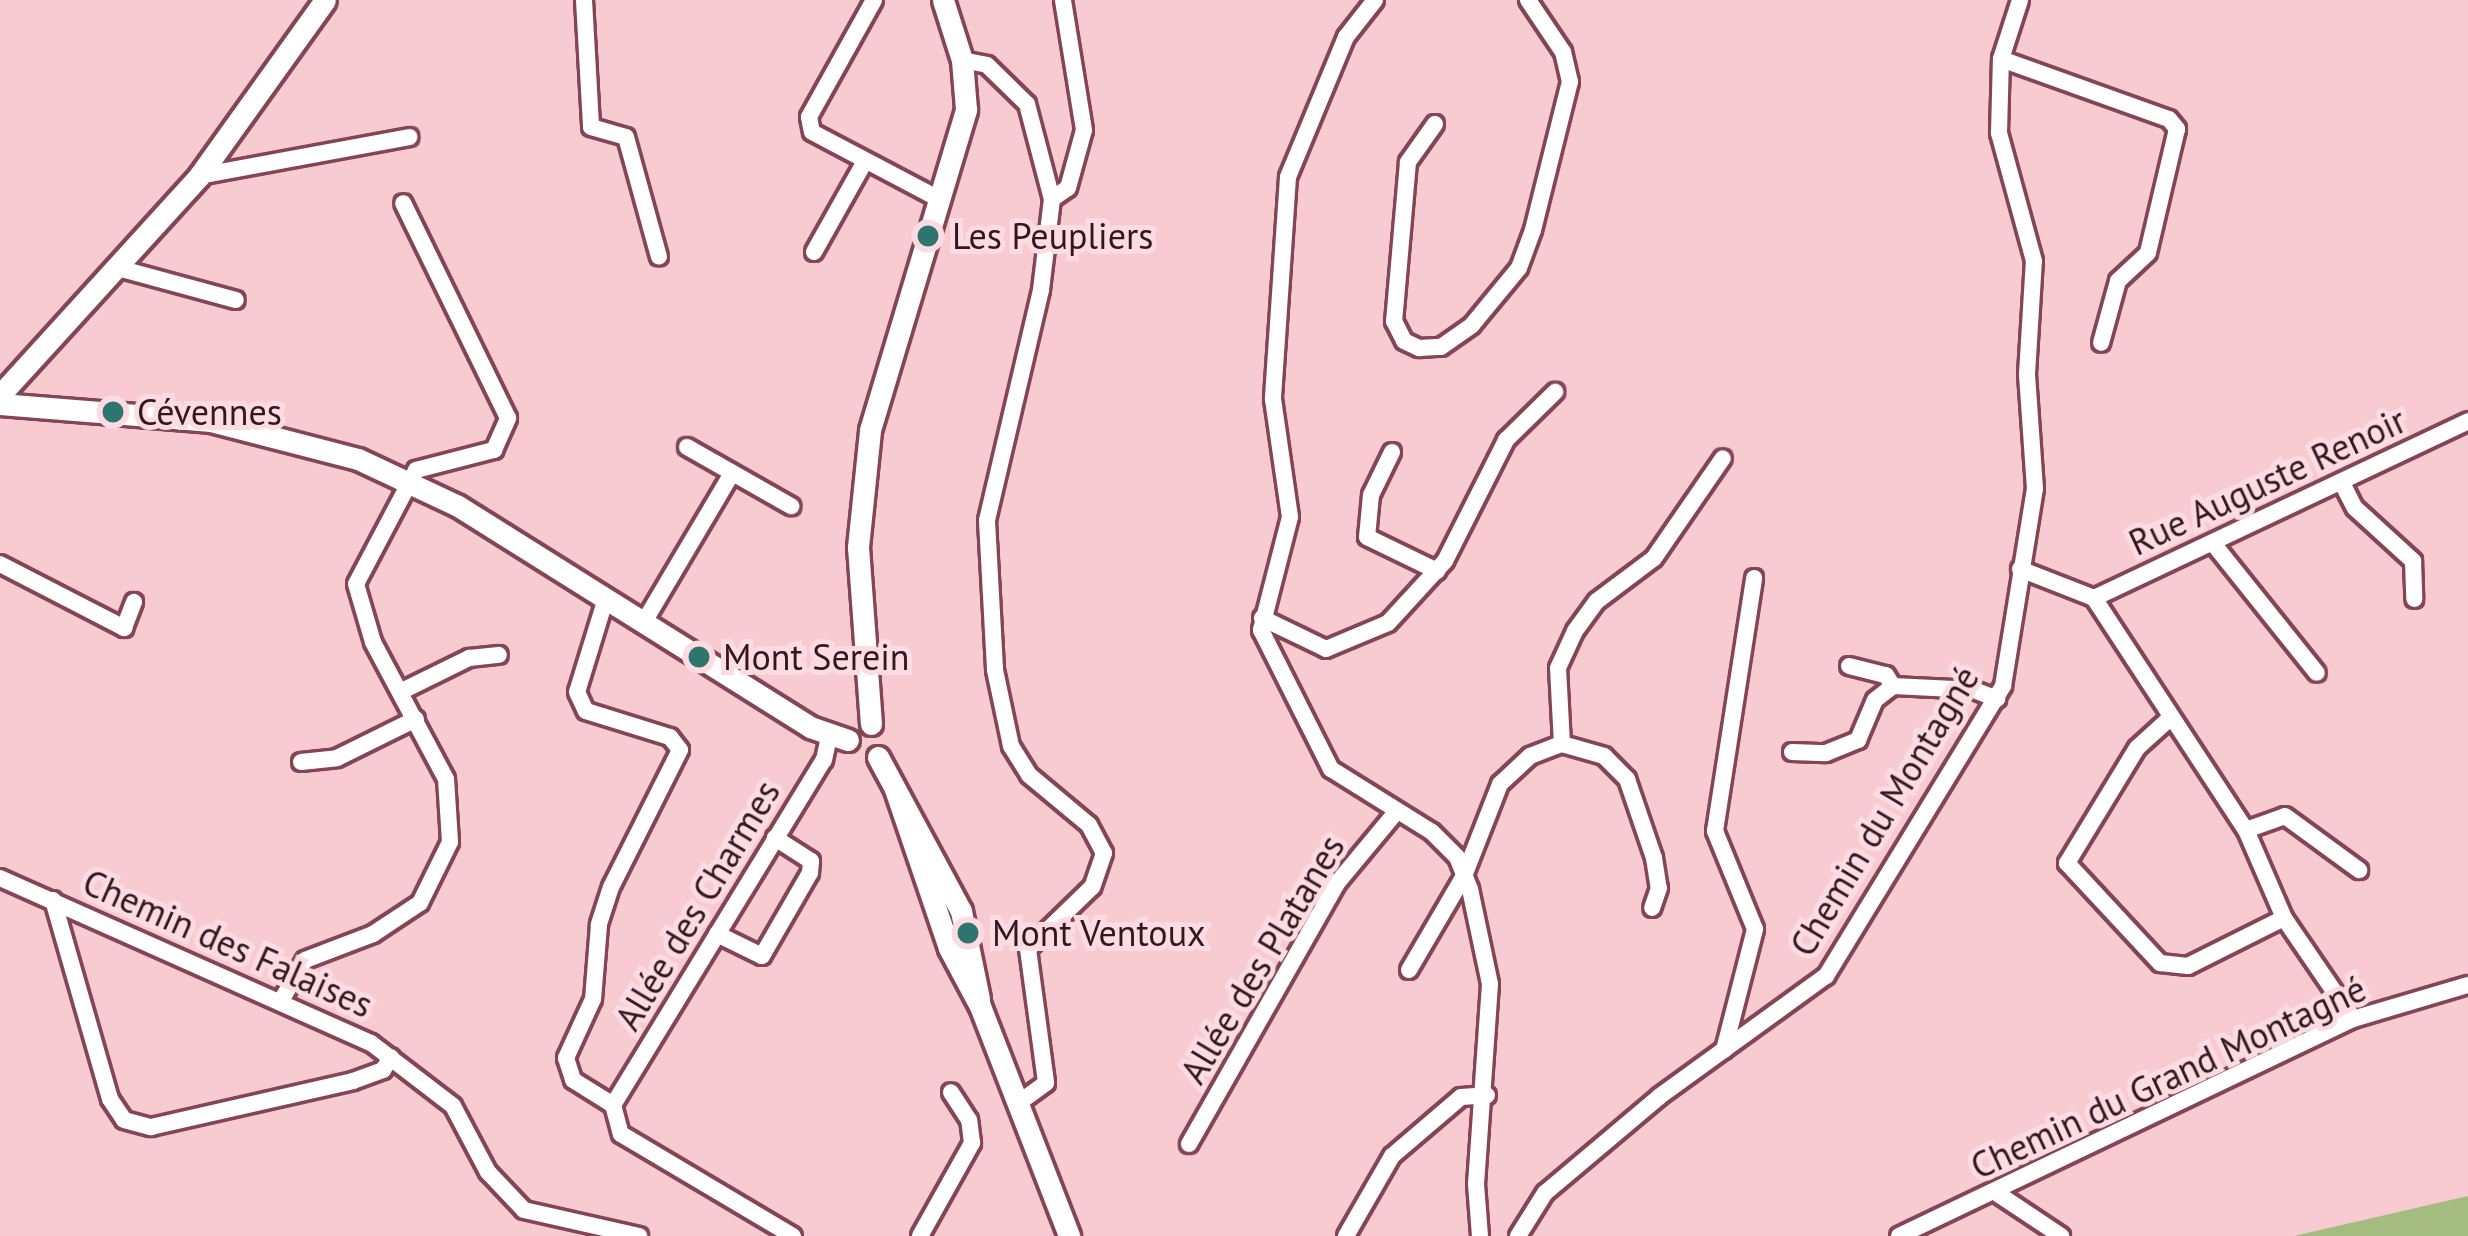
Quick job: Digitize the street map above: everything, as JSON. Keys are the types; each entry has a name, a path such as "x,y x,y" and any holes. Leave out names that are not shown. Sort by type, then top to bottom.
{"street":[{"path":"0,394 199,176 325,0"},
{"path":"584,0 591,127 626,137 659,256"},
{"path":"874,0 808,116 812,132 940,200"},
{"path":"944,0 962,60 962,138 883,374 862,483 858,548 871,724 884,736 878,758 895,789 949,948 980,1006 1069,1236"},
{"path":"1052,199 1068,188 1084,130 1063,0"},
{"path":"1375,0 1346,37 1288,177 1273,399 1290,517 1262,618 1269,658 1306,711 1331,769 1432,832 1464,876 1490,984 1487,1095 1475,1184 1480,1236"},
{"path":"1435,124 1408,162 1394,321 1404,341 1419,348 1441,347 1472,325 1519,268 1533,230 1570,82 1563,52 1528,0"},
{"name":"Chemin du Montagné","path":"1517,1236 1545,1193 1724,1050 1826,976 1997,699 2035,489 2027,374 2034,261 2002,150 2001,59 2020,0"},
{"path":"2001,59 2169,119 2177,129 2148,254 2118,281 2101,343"},
{"path":"962,60 987,65 1027,104 1043,141 1052,199 1041,290 987,521 988,622 1011,746 1029,775 1090,825 1105,853 1092,887 1028,950 1046,1083 1017,1104"},
{"path":"199,176 409,137"},
{"path":"814,252 865,161"},
{"path":"282,999 305,960 395,922 436,880 450,842 451,800 416,719 358,608 356,584 421,466 494,450 508,418 404,203"},
{"path":"118,268 236,300"},
{"path":"1262,618 1320,648 1347,646 1388,623 1438,572 1506,440 1555,392"},
{"path":"0,404 260,430 410,482 838,738 855,757 878,758"},
{"name":"Rue Auguste Renoir","path":"2094,598 2216,547 2468,421"},
{"path":"686,447 791,506"},
{"path":"1392,452 1362,522 1367,537 1438,572"},
{"path":"1562,744 1558,668 1575,631 1597,601 1654,558 1723,458"},
{"path":"644,622 732,473"},
{"path":"2342,483 2355,508 2413,561 2414,599"},
{"path":"2216,547 2317,674"},
{"path":"0,565 124,628 134,602"},
{"path":"2020,569 2094,598 2246,830 2284,918 2353,1019"},
{"path":"1724,1050 1756,929 1715,831 1754,578"},
{"path":"605,598 578,692 586,710 670,737 680,749 611,887 599,926 593,999 566,1058 573,1080 614,1105 621,1134 793,1236"},
{"path":"402,692 469,658 500,655"},
{"path":"1849,666 1886,675 1892,686"},
{"path":"1792,752 1826,754 1858,740 1876,700 1892,686 1974,690 1997,699"},
{"path":"302,762 337,758 416,719"},
{"path":"2170,719 2137,748 2067,863 2160,964 2188,966 2284,918"},
{"path":"838,738 871,724"},
{"name":"Allée des Charmes","path":"614,1105 838,738"},
{"path":"1409,970 1464,876 1500,784 1530,756 1562,744 1604,756 1627,778 1654,858 1659,888 1652,908"},
{"name":"Allée des Platanes","path":"1189,1144 1338,882 1397,811"},
{"path":"2246,830 2285,816 2359,869"},
{"path":"717,934 762,956 810,873 811,861 775,838"},
{"name":"Chemin des Falaises","path":"0,878 282,999 391,1057 453,1106 488,1172 524,1210 639,1236"},
{"path":"53,900 110,1100 124,1120 151,1127 353,1081 382,1070 391,1057"},
{"name":"Chemin du Grand Montagné","path":"1899,1236 1998,1194 2353,1019 2468,985"},
{"path":"920,1236 972,1143 969,1120 951,1092"},
{"path":"1346,1236 1392,1156 1461,1097 1487,1095"},
{"path":"1998,1194 2061,1236"}],"green space":[{"path":"2468,1196 2468,1236 2294,1236"}],"place":[{"name":"Les Peupliers","path":"928,236"},
{"name":"Cévennes","path":"113,412"},
{"name":"Mont Serein","path":"699,657"},
{"name":"Mont Ventoux","path":"968,933"}]}
